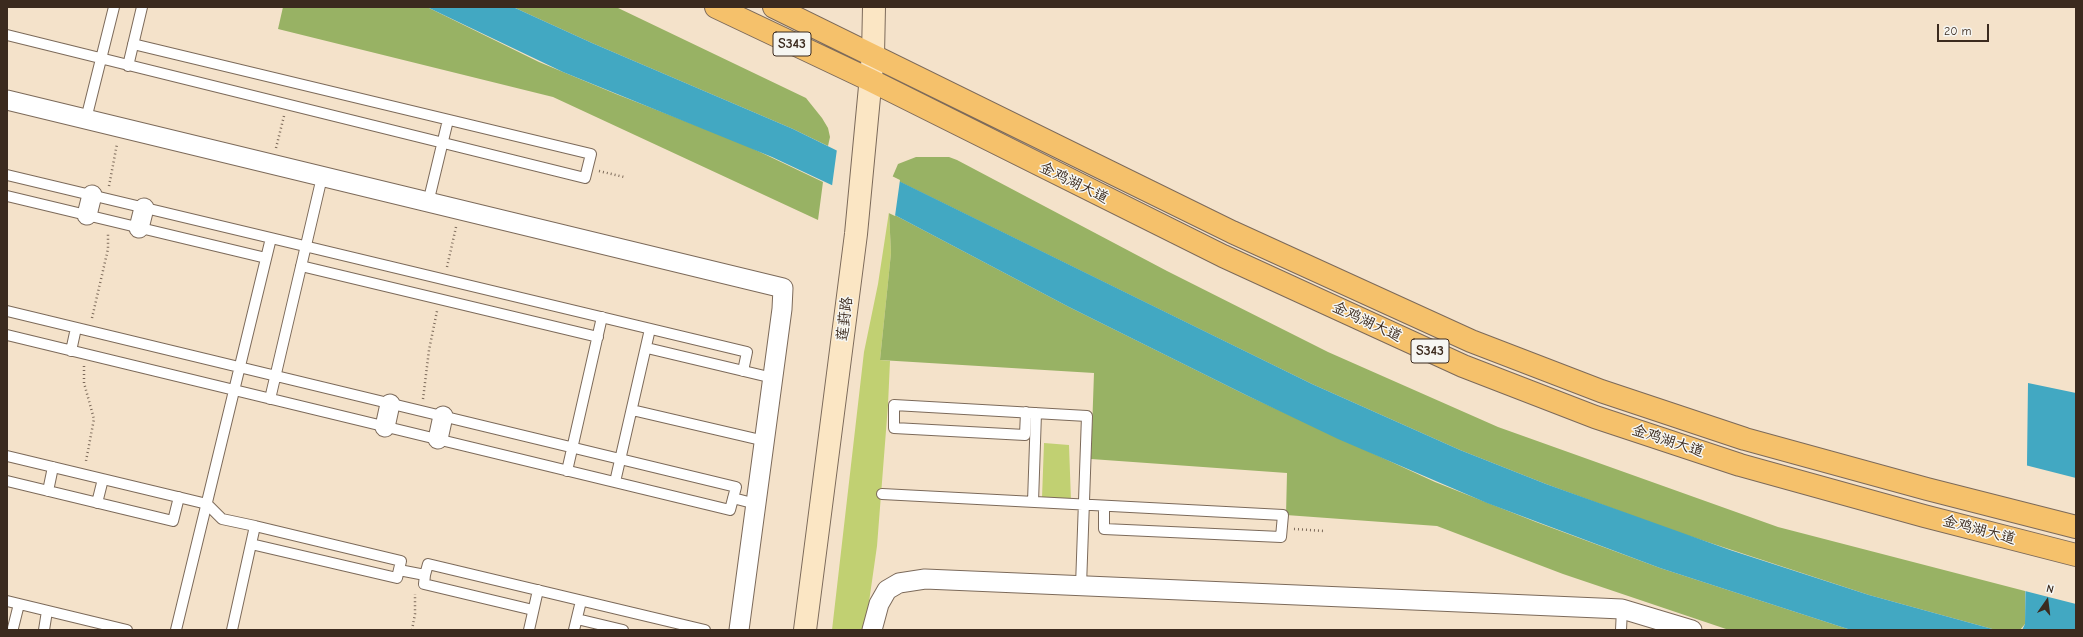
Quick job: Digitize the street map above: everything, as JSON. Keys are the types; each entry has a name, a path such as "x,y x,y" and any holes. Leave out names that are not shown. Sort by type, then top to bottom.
{"main road":[{"name":"金鸡湖大道","path":"716,7 870,80 1223,256 1463,366 1596,416 1740,465 2076,555"},
{"name":"金鸡湖大道","path":"774,7 1232,232 1471,341 1601,391 1745,438 2022,514 2076,527"},
{"name":"莲葑路","path":"805,630 856,234 873,55 874,7"}],"street":[{"path":"7,100 782,288 782,309 739,630"},
{"path":"87,215 100,197"},
{"path":"139,228 144,208"},
{"path":"385,427 390,404"},
{"path":"438,440 443,416"},
{"path":"872,630 880,604 887,590 900,583 925,579 1622,609 1692,630"}],"lane":[{"path":"86,119 114,7"},
{"path":"128,66 142,7"},
{"path":"7,35 585,178 591,154 134,44"},
{"path":"428,203 448,120"},
{"path":"7,175 747,352 743,371"},
{"path":"270,399 322,177"},
{"path":"7,196 266,258"},
{"path":"176,630 241,367 271,238"},
{"path":"301,266 598,337"},
{"path":"7,311 736,487 730,510 7,335"},
{"path":"566,471 602,317"},
{"path":"71,351 76,328"},
{"path":"615,482 647,348 650,329"},
{"path":"647,348 773,378"},
{"path":"1031,413 1025,435 894,428 894,405 1087,416 1082,586"},
{"path":"632,410 764,441"},
{"path":"1031,413 1032,502"},
{"path":"7,456 207,504 222,519 401,561 397,578 251,544"},
{"path":"48,490 53,467"},
{"path":"97,502 103,479"},
{"path":"7,481 174,521 179,497"},
{"path":"882,494 1282,515 1281,537 1104,529 1104,506"},
{"path":"733,498 756,504"},
{"path":"232,630 255,526"},
{"path":"420,574 428,564 705,630"},
{"path":"399,570 420,574"},
{"path":"420,574 424,584 533,610"},
{"path":"529,630 538,590"},
{"path":"7,601 127,630"},
{"path":"574,630 581,601"},
{"path":"13,629 19,604"},
{"path":"1620,630 1622,609"},
{"path":"44,630 47,611"},
{"path":"577,619 624,630"}],"path":[{"path":"272,165 286,104"},
{"path":"100,197 109,178 120,128"},
{"path":"587,168 624,177"},
{"path":"89,331 108,249 109,221"},
{"path":"83,475 94,419 84,383 84,354"},
{"path":"1282,528 1324,531"},
{"path":"412,630 420,574"}],"green space":[{"path":"283,7 427,7 539,62 741,143 823,182 818,220 553,97 278,29"},
{"path":"513,7 616,7 806,98 828,128 830,137 828,146 793,129 592,43"},
{"path":"916,157 949,157 957,160 1167,271 1328,352 1498,427 1778,527 2025,591 2025,624 2020,630 1996,630 1869,595 1671,530 1546,484 1460,450 1312,384 892,178 898,164"},
{"path":"889,212 891,253 880,360 890,361 877,546 865,630 832,630 864,352 878,284"},
{"path":"889,212 1069,307 1246,395 1435,482 1536,522 1660,568 1851,630 1729,630 1563,574 1437,526 1286,515 1287,473 1091,459 1094,373 880,360 891,253"},
{"path":"1044,443 1069,445 1071,501 1042,498"}],"water":[{"path":"427,7 513,7 592,43 793,129 1312,384 1460,450 1546,484 1730,550 1869,595 1996,630 1851,630 1660,568 1487,503 1338,439 1246,395 1069,307 889,212 772,157 563,72"},
{"path":"2028,383 2076,393 2076,630 2022,630 2025,624"}],"pier":[{"path":"837,149 900,180 895,216 832,186"},
{"path":"2025,465 2076,478 2076,604 2025,591"}]}
